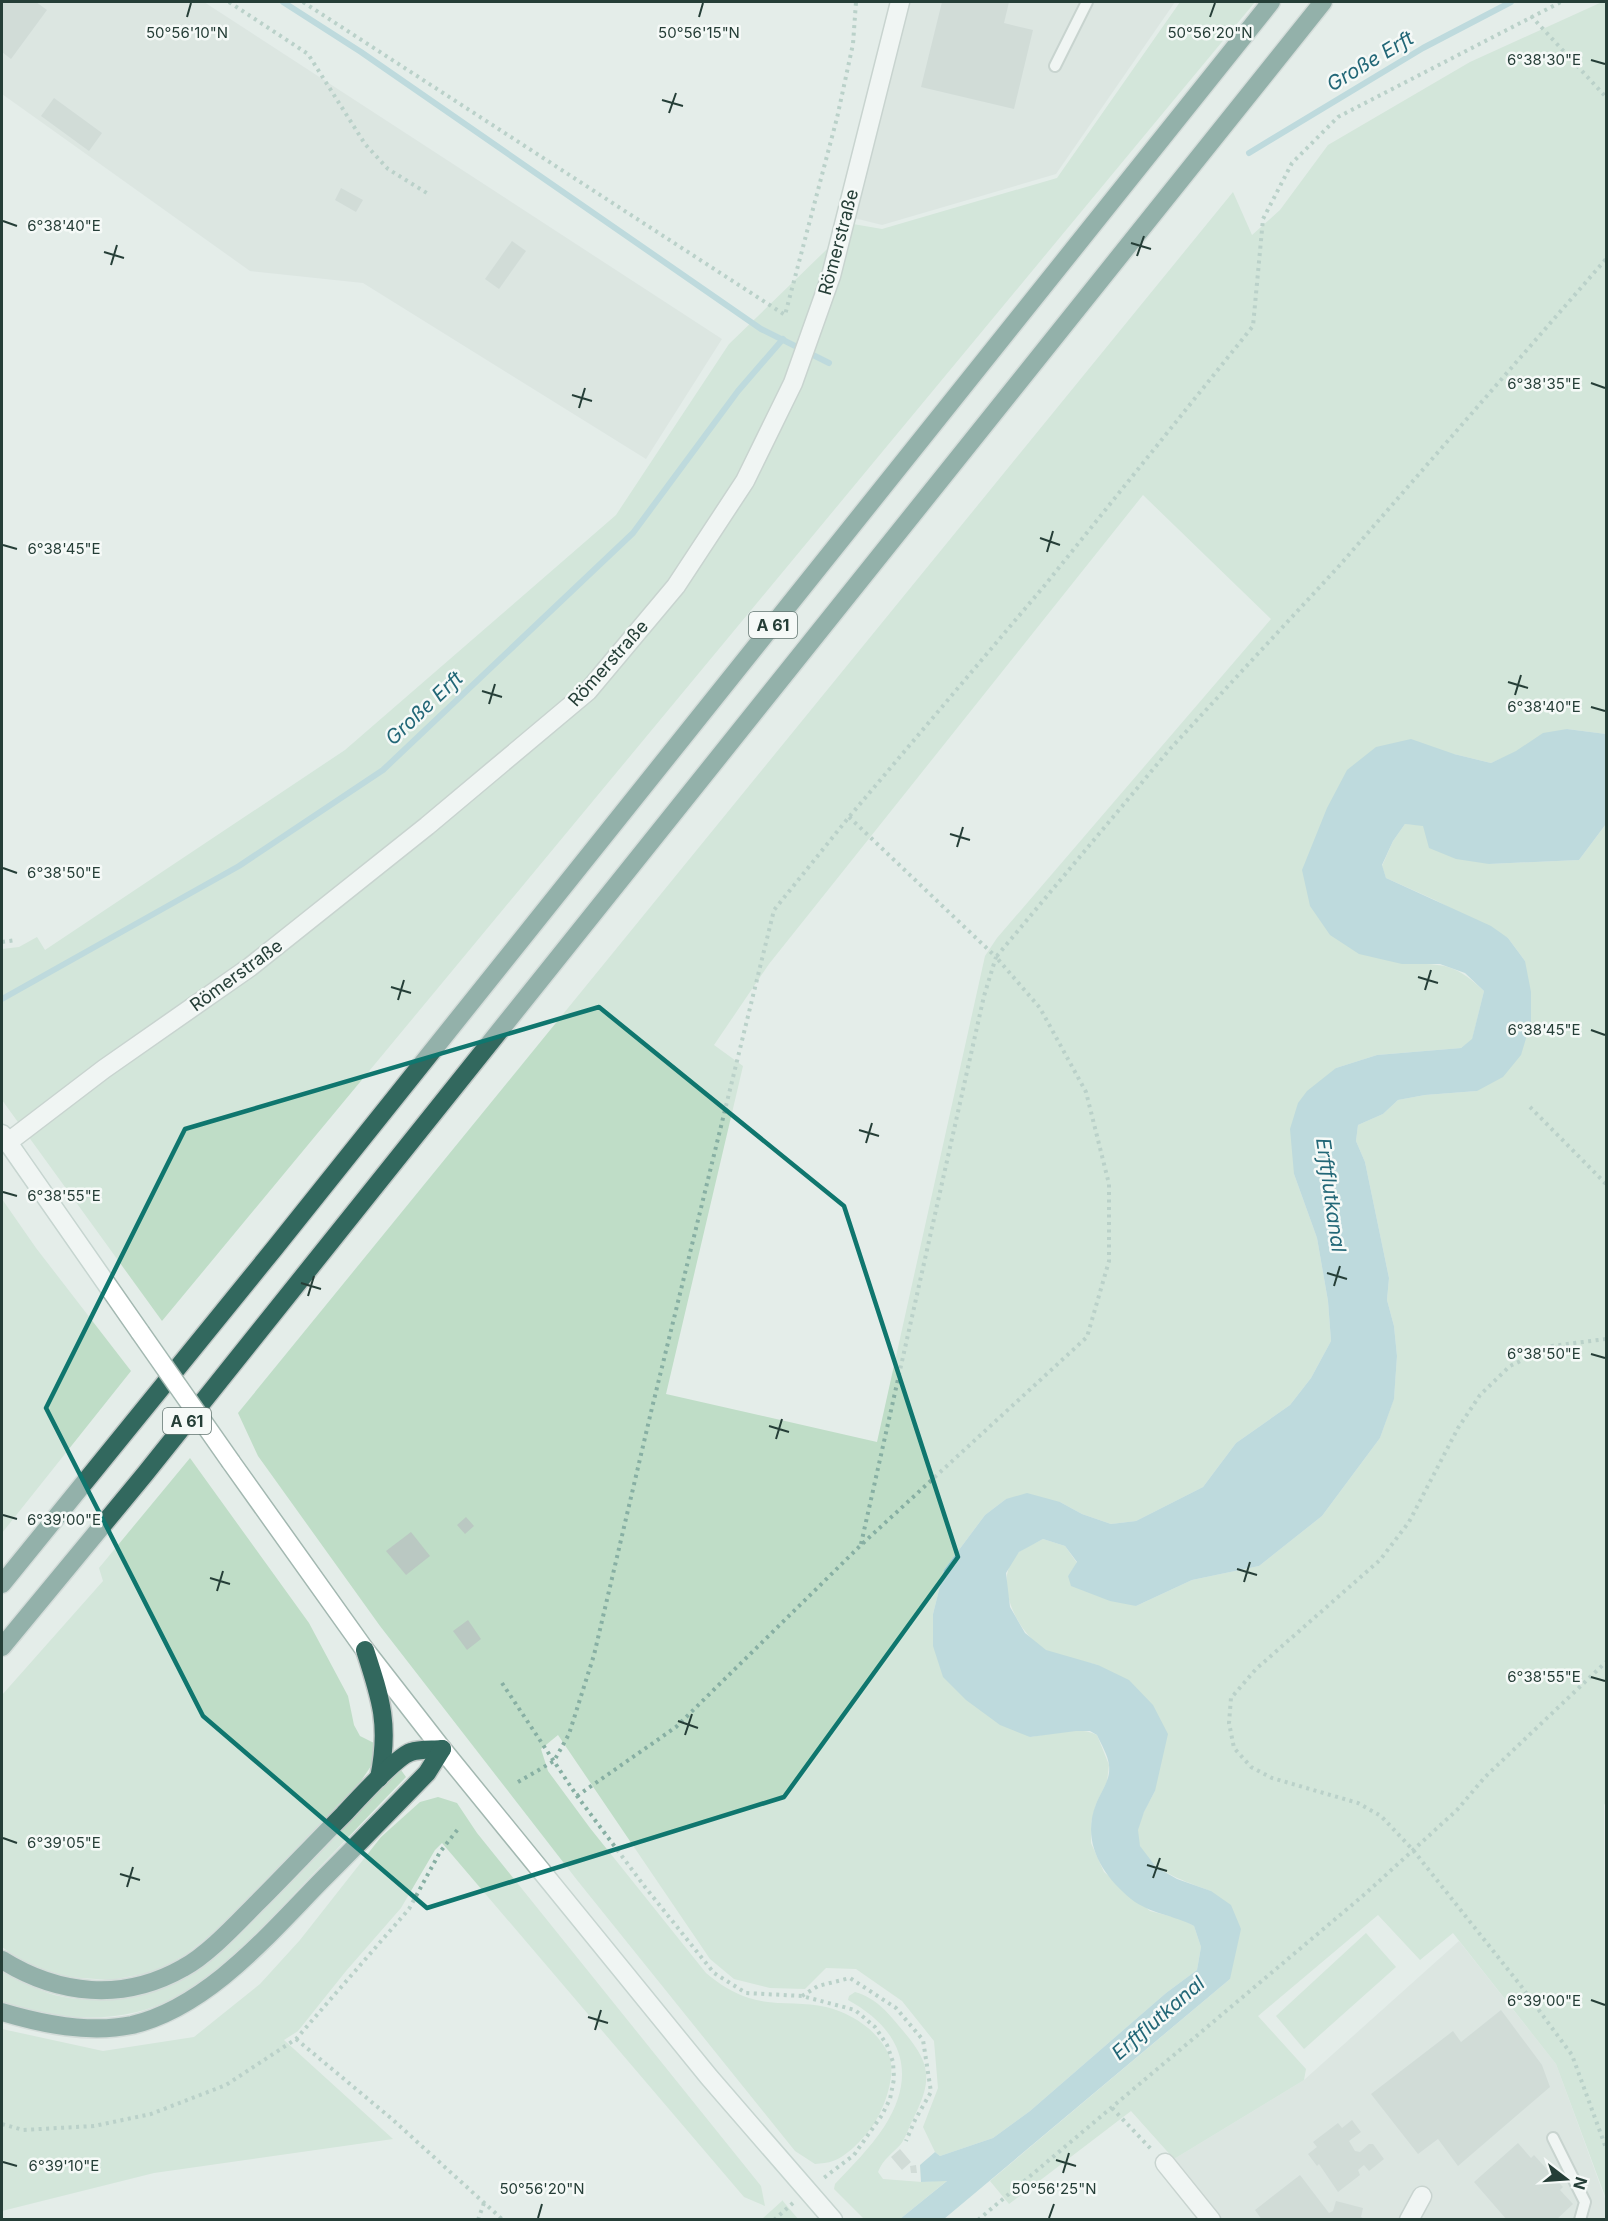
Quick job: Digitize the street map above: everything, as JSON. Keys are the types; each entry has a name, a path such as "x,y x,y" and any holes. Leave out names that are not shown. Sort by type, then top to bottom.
{"highway":[{"name":"A 61","path":"2,1584 274,1249 1271,2"},
{"name":"A 61","path":"2,1647 324,1250 1323,2"},
{"path":"365,1650 384,1717 384,1754 379,1778"},
{"path":"2,1960 34,1978 53,1985 99,1991 127,1988 157,1980 184,1968 230,1930 379,1778 410,1752 442,1749"},
{"path":"2,2012 36,2022 72,2027 107,2028 132,2025 161,2015 194,1997 210,1987 263,1941 427,1773 442,1749"}],"street":[{"name":"Römerstraße","path":"3,1141 250,967 427,826 588,691 676,586 745,481 793,383 831,276 900,2"},
{"path":"3,1141 365,1650 442,1749 709,2077 833,2220"},
{"path":"1165,2163 1211,2220"},
{"path":"1410,2220 1422,2196"}],"lane":[{"path":"1055,66 1087,2"},
{"path":"1553,2138 1585,2202 1580,2220"}],"path":[{"path":"229,2 308,54 365,144 388,169 430,195"},
{"path":"303,2 785,315 837,118 853,44 856,2"},
{"path":"518,1782 554,1761 569,1734 594,1655 774,910 849,817 1045,585 1253,326 1263,219 1292,163 1338,117 1561,2"},
{"path":"1531,16 1606,97"},
{"path":"861,1545 982,1008 996,957 1170,748 1339,566 1606,259"},
{"path":"577,1796 676,1727 861,1545 1088,1337 1109,1261 1109,1184 1086,1092 1040,1008 996,957 849,817"},
{"path":"2,942 16,940"},
{"path":"1530,1107 1606,1184"},
{"path":"1606,1339 1552,1346 1510,1366 1480,1395 1458,1428 1409,1522 1380,1560 1256,1669 1231,1698 1229,1723 1234,1748 1251,1767 1272,1778 1358,1803 1381,1816 1413,1850 1521,1986 1572,2055 1606,2148"},
{"path":"978,2220 1365,1894 1457,1810 1491,1771 1606,1662"},
{"path":"502,1683 577,1796 645,1887 714,1973 746,1993 802,1996 855,2010 875,2027 887,2044 893,2062 894,2079 890,2099 882,2115 854,2155 807,2190 774,2220"},
{"path":"2,2124 23,2130 94,2126 151,2114 226,2085 296,2039 409,1909 440,1852 458,1829"},
{"path":"802,1996 818,1986 850,1978 896,2008 923,2040 931,2092 906,2141"},
{"path":"296,2039 392,2119 503,2220"},
{"path":"1112,2108 1165,2163"},
{"path":"478,2220 484,2203"}],"highlighted area":[{"path":"599,1007 844,1206 958,1557 784,1797 427,1908 203,1716 46,1408 185,1129"}],"shaded area":[{"path":"2,2 204,2 722,339 646,459 363,283 250,271 2,94"},
{"path":"906,2 1175,2 1056,174 882,225 846,216"},
{"path":"1459,1941 1556,2064 1606,2201 1606,2219 1222,2219 1174,2159 1304,2080"}],"green space":[{"path":"1180,2 1255,2 162,1321 2,1100 2,949 19,947 37,937 45,950 345,750 616,515 729,344 853,224 882,229 1057,178"},
{"path":"1606,2 1606,734 1567,729 1491,763 1454,754 1347,770 1402,964 1447,967 1464,975 1484,991 1472,1040 1461,1048 1377,1055 1336,1068 1294,1174 1317,1238 1328,1301 1331,1341 1311,1378 1290,1405 1236,1443 1203,1487 1136,1521 1111,1524 1082,1514 1060,1502 1006,1499 985,1515 944,1570 933,1614 1030,1737 1073,1730 1097,1735 1109,1765 1107,1782 1096,1804 1091,1823 1091,1843 1104,1872 1150,1911 1181,1919 1194,1926 1201,1947 1197,1970 1166,1993 1030,2111 993,2138 940,2156 935,2152 923,2127 938,2088 934,2041 902,2001 856,1969 826,1968 805,1989 770,1988 734,1979 710,1959 558,1735 541,1749 548,1771 590,1828 706,1973 726,1988 749,1998 768,2002 816,2005 845,2014 871,2030 884,2046 891,2064 890,2083 876,2121 849,2152 831,2162 815,2164 795,2151 577,1880 380,1626 258,1456 238,1413 1233,192 1252,235 1280,210 1328,145 1470,62","holes":["1143,495 1271,619 997,938 985,956 877,1442 666,1394 743,1066 714,1045 769,964"]},
{"path":"1405,824 1423,825 1489,864 1579,860 1606,824 1606,1802 1604,1805 1606,2199 1556,2064 1453,1933 1420,1960 1378,1915 1258,2016 1306,2069 1304,2080 1174,2159 1131,2111 1009,2204 990,2181 1230,1979 1211,1891 1163,1870 1144,1853 1139,1842 1139,1824 1155,1791 1098,1665 1050,1652 1035,1642 1017,1619 1011,1605 1007,1590 1007,1576 1011,1563 1019,1552 1043,1539 1065,1546 1077,1563 1068,1576 1136,1606 1192,1580 1259,1566 1322,1516 1380,1438 1394,1398 1397,1356 1394,1326 1387,1300 1389,1278 1365,1162 1356,1141 1358,1125 1383,1114 1398,1100 1425,1095 1477,1091 1525,961 1508,938 1435,900 1386,878 1382,866 1393,841"},
{"path":"2,1199 36,1248 131,1371 2,1533"},
{"path":"190,1458 309,1623 348,1696 354,1725 360,1736 376,1744 371,1766 361,1781 222,1926 185,1955 154,1972 111,1980 66,1977 30,1967 2,1947 2,1695 103,1581 99,1568"},
{"path":"401,1770 406,1777 253,1937 210,1975 187,1991 162,2004 137,2012 103,2017 52,2015 2,2004 2,1970 47,1993 64,1997 103,1999 143,1993 162,1987 197,1970 240,1934"},
{"path":"438,1797 457,1803 477,1833 761,2186 765,2206 744,2197 442,1843 435,1850 401,1908 298,2031 284,2040 393,2139 154,2173 2,2211 2,2029 103,2051 194,2037 260,1984 300,1940 381,1837 420,1802"},
{"path":"1366,1933 1396,1967 1304,2049 1276,2016"},
{"path":"855,1992 870,1998 894,2019 920,2054 926,2074 924,2094 904,2138 878,2172 883,2179 922,2182 948,2180 900,2219 864,2219 834,2189 835,2184 884,2127 895,2107 901,2088 902,2071 899,2054 892,2039 881,2024 848,2000 849,1996"},
{"path":"782,2201 798,2219 762,2219"}],"water":[{"name":"Erftflutkanal","path":"1567,729 1606,734 1606,824 1579,860 1489,864 1456,859 1429,848 1423,826 1405,824 1393,841 1382,865 1386,878 1491,926 1508,938 1525,961 1531,992 1531,1022 1521,1055 1503,1077 1477,1091 1425,1095 1398,1100 1383,1114 1358,1125 1356,1141 1365,1162 1389,1278 1387,1300 1394,1326 1397,1356 1394,1399 1380,1438 1322,1516 1259,1566 1192,1580 1136,1606 1110,1601 1071,1586 1068,1576 1077,1562 1065,1546 1043,1539 1019,1552 1006,1573 1010,1607 1025,1633 1046,1650 1098,1665 1129,1680 1153,1705 1168,1734 1155,1791 1138,1830 1140,1846 1156,1867 1177,1879 1211,1891 1231,1905 1241,1929 1230,1979 944,2219 900,2219 947,2181 921,2182 920,2165 935,2152 940,2156 993,2138 1030,2111 1166,1993 1197,1970 1201,1947 1194,1926 1138,1904 1111,1879 1097,1857 1091,1832 1092,1818 1107,1781 1109,1765 1097,1735 1090,1731 1076,1731 1030,1737 1000,1725 966,1700 943,1677 933,1646 933,1614 944,1570 985,1515 1006,1499 1027,1493 1060,1502 1082,1514 1111,1524 1136,1521 1203,1487 1236,1443 1290,1405 1311,1378 1331,1341 1328,1301 1317,1238 1294,1174 1290,1129 1298,1103 1307,1091 1336,1068 1377,1055 1461,1048 1472,1039 1484,991 1465,973 1440,964 1402,964 1359,954 1330,935 1310,906 1302,870 1327,808 1347,770 1376,747 1411,739 1454,754 1491,763 1516,751 1543,733"}],"building":[{"path":"2,2 36,2 47,10 11,59 2,52"},
{"path":"942,2 1009,2 1004,23 1033,30 1014,109 921,87"},
{"path":"54,98 102,133 89,151 41,116"},
{"path":"341,188 363,200 356,212 335,200"},
{"path":"512,241 526,251 499,289 485,279"},
{"path":"466,1517 474,1526 465,1534 457,1525"},
{"path":"411,1532 430,1556 406,1575 386,1551"},
{"path":"468,1620 481,1639 467,1650 453,1631"},
{"path":"1501,2010 1542,2065 1550,2087 1458,2166 1438,2139 1418,2154 1371,2094 1453,2031 1461,2042"},
{"path":"1352,2120 1361,2132 1349,2141 1355,2151 1360,2152 1369,2144 1373,2144 1384,2159 1369,2171 1364,2165 1358,2170 1360,2175 1338,2192 1319,2164 1317,2166 1308,2154 1317,2147 1313,2142 1338,2123 1342,2128"},
{"path":"1518,2143 1531,2158 1534,2155 1563,2187 1560,2190 1573,2204 1556,2220 1507,2220 1474,2182"},
{"path":"900,2149 911,2162 902,2170 891,2157"},
{"path":"916,2165 917,2173 911,2173 910,2166"},
{"path":"1300,2175 1329,2213 1333,2211 1336,2201 1363,2208 1361,2217 1366,2220 1262,2220 1255,2210"}],"waterway":[{"path":"283,2 361,52 761,329 829,363"},
{"name":"Große Erft","path":"1249,153 1423,48 1511,2"},
{"name":"Große Erft","path":"2,999 239,866 383,770 633,533 738,391 783,339"}]}
